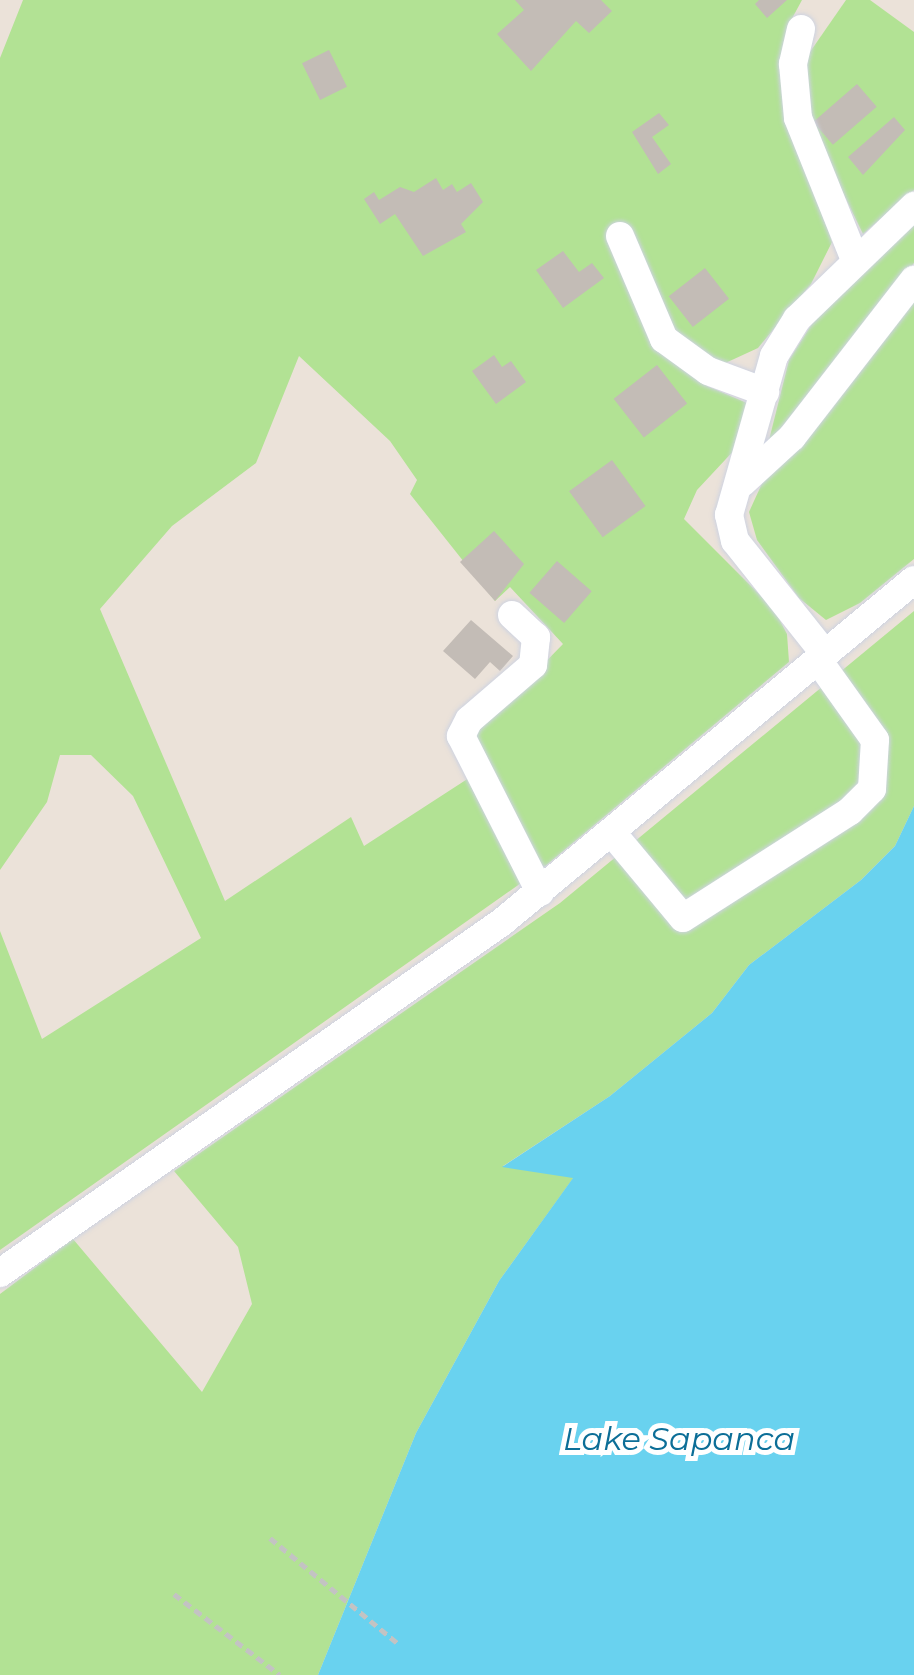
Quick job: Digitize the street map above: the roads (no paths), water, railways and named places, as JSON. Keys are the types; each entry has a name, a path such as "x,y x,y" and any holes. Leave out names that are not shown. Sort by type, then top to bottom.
{"street":[{"path":"801,29 794,64 798,118 855,260"},
{"path":"613,834 682,918 850,810 872,789 875,740 822,657 735,540 729,515 774,356 797,320 914,206"},
{"path":"620,236 664,338 708,370 765,392"},
{"path":"738,488 792,437 914,280"},
{"path":"0,1272 540,892 914,580"},
{"path":"512,615 536,638 533,665 469,720 461,736 540,892"}],"water":[{"name":"Lake Sapanca","path":"914,806 914,1675 318,1675 416,1433 499,1281 573,1178 502,1167 610,1096 712,1013 749,965 861,880 895,846"}]}
